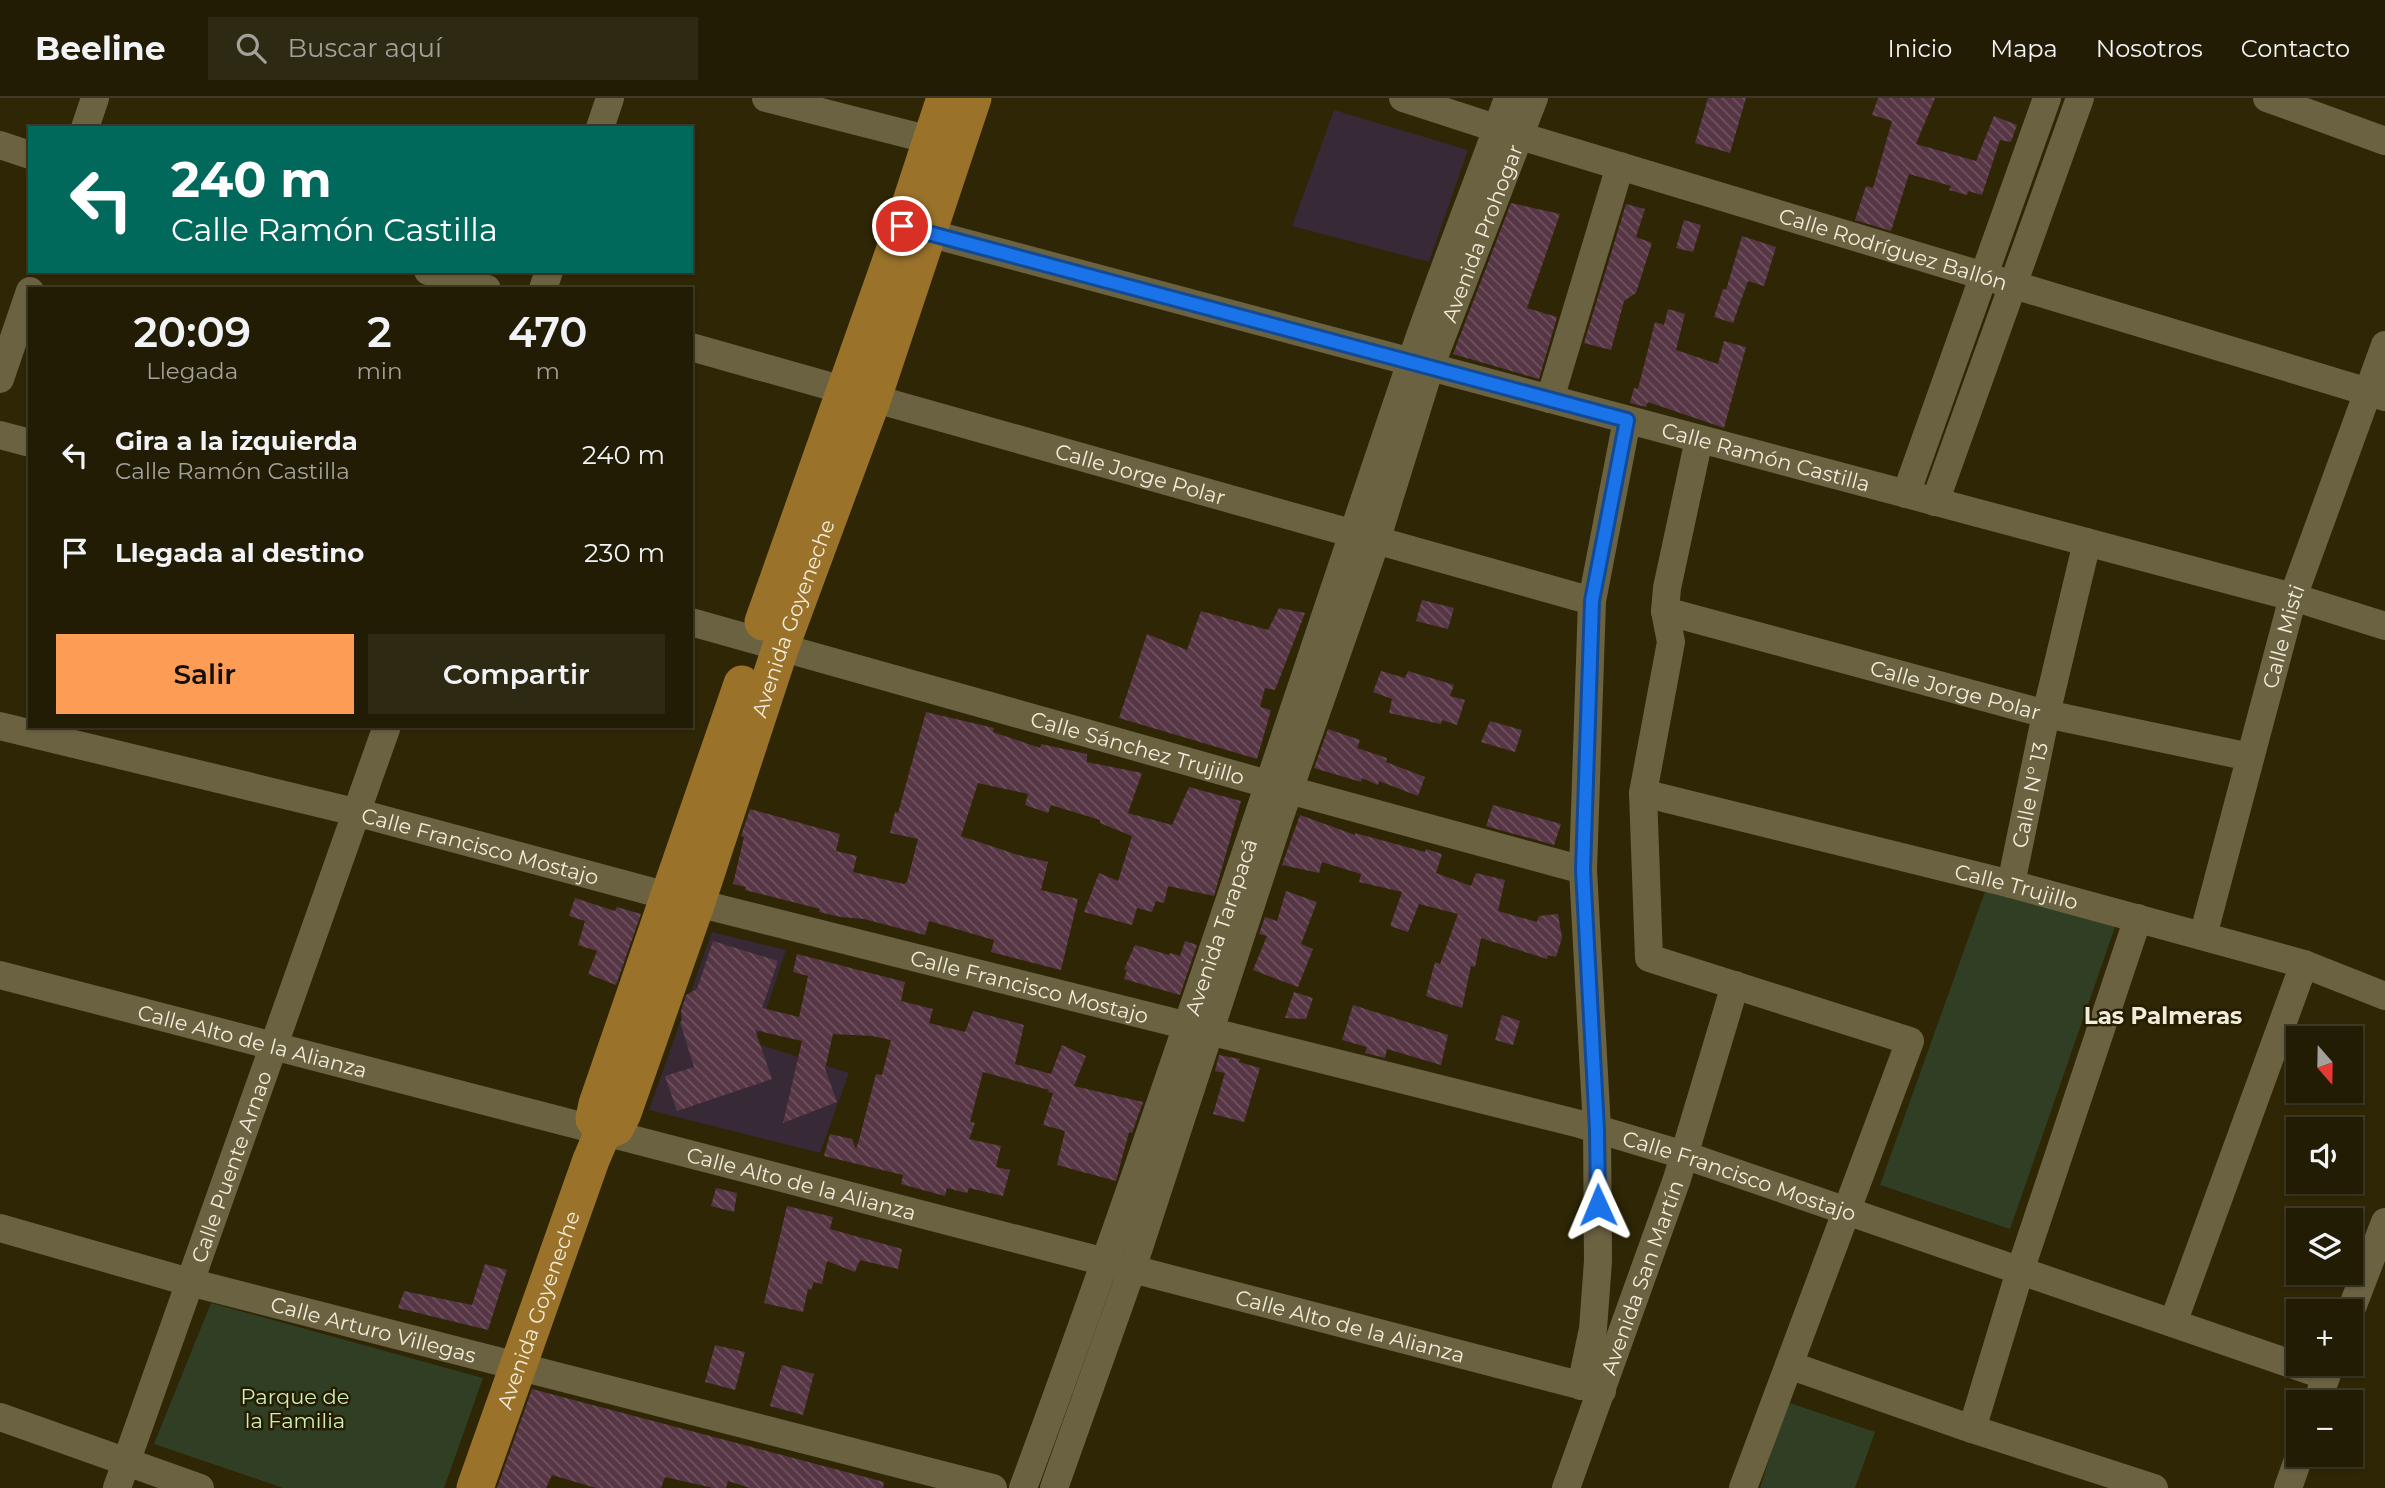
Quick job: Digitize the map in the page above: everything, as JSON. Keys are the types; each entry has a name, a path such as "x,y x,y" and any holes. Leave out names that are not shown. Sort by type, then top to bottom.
{"main road":[{"name":"Avenida Goyeneche","path":"475,1488 603,1132 616,1127 623,1113 684,899 769,643 916,230 943,143 945,98"},
{"name":"Avenida Goyeneche","path":"943,143 974,98"}],"street":[{"path":"86,126 95,98"},
{"path":"601,126 610,98"},
{"path":"766,98 943,143"},
{"name":"Calle Rodríguez Ballón","path":"1403,98 2376,394"},
{"name":"Avenida Prohogar","path":"1507,98 1509,132"},
{"name":"Avenida Prohogar","path":"1421,365 1509,132 1534,98"},
{"path":"1906,494 2047,98"},
{"path":"1935,502 2080,98"},
{"path":"2267,98 2385,141"},
{"path":"0,145 28,154"},
{"path":"1550,399 1620,166"},
{"name":"Calle Ramón Castilla","path":"916,230 2293,597 2385,626"},
{"path":"435,273 480,287"},
{"path":"0,379 28,296"},
{"name":"Calle Misti","path":"2203,936 2293,597 2376,394 2385,345"},
{"name":"Calle Jorge Polar","path":"693,348 1592,601"},
{"name":"Avenida Tarapacá","path":"1054,1488 1119,1266 1421,365"},
{"path":"1592,1389 1598,1261 1597,1129 1583,870 1592,601 1627,420"},
{"path":"0,435 28,442"},
{"path":"1699,439 1667,588 1665,611 1671,642 1643,793 1649,958 1910,1041 1743,1488"},
{"name":"Calle N° 13","path":"2011,884 2046,714 2087,542"},
{"name":"Calle Jorge Polar","path":"1665,611 2046,714 2250,757"},
{"name":"Calle Sánchez Trujillo","path":"693,623 1583,870"},
{"name":"Calle Francisco Mostajo","path":"0,726 355,811 684,899 1597,1129 1684,1155 2020,1270 2325,1380"},
{"name":"Calle Puente Arnao","path":"121,1476 386,728"},
{"name":"Calle Trujillo","path":"1643,793 2138,918 2304,964 2385,996"},
{"path":"1972,1429 2020,1270 2138,918"},
{"path":"2173,1323 2304,964"},
{"name":"Calle Alto de la Alianza","path":"0,975 1592,1389"},
{"name":"Avenida San Martín","path":"1566,1488 1592,1389 1684,1155 1735,985"},
{"path":"2355,1299 2385,1222"},
{"name":"Calle Arturo Villegas","path":"0,1228 189,1282 993,1488"},
{"name":"Avenida Tarapacá","path":"1023,1488 1119,1266"},
{"path":"1789,1365 1972,1429 2154,1488"},
{"path":"0,1418 121,1476 200,1488"},
{"path":"2288,1488 2295,1467"}],"shaded area":[{"path":"1334,110 1468,150 1429,262 1292,226"},
{"path":"712,932 786,950 755,1043 849,1073 820,1153 649,1110"}],"green space":[{"path":"1986,889 2116,924 2010,1229 1880,1185"},
{"name":"Parque de la Familia","path":"211,1303 483,1378 444,1488 283,1488 154,1444"},
{"path":"1787,1402 1875,1432 1855,1488 1760,1488"}],"building":[{"path":"1708,98 1746,98 1730,153 1695,143"},
{"path":"1878,98 1935,98 1916,144 1976,161 1994,116 2017,125 2011,142 2000,140 1982,195 1968,191 1967,195 1949,190 1951,186 1909,174 1891,231 1855,220 1866,186 1873,188 1892,121 1872,115"},
{"path":"1511,203 1560,214 1527,308 1557,317 1539,379 1453,354"},
{"path":"1626,204 1645,209 1636,237 1652,243 1636,293 1624,301 1611,350 1584,343"},
{"path":"1684,220 1701,225 1693,252 1676,248"},
{"path":"1742,236 1776,247 1764,286 1748,281 1733,323 1714,317 1723,289 1726,290"},
{"path":"1668,309 1685,314 1676,350 1718,364 1724,341 1746,347 1724,428 1648,402 1646,407 1630,403 1634,388 1638,389 1655,322 1664,325"},
{"path":"1422,600 1454,608 1448,629 1416,621"},
{"path":"1279,608 1305,613 1275,690 1265,688 1260,707 1271,710 1257,759 1119,718 1147,634 1187,650 1201,611 1268,630"},
{"path":"1381,671 1405,678 1408,671 1454,685 1450,696 1465,700 1457,725 1442,720 1441,724 1389,713 1392,699 1373,692"},
{"path":"926,712 994,728 993,732 1040,748 1041,744 1087,754 1087,762 1142,773 1128,813 1172,825 1189,787 1241,801 1214,896 1168,886 1164,903 1156,901 1152,912 1137,908 1132,925 1084,912 1099,873 1118,881 1132,836 1100,823 1100,820 1051,805 1048,813 1025,805 1028,794 978,783 961,836 1048,862 1041,890 1078,899 1061,970 991,952 994,940 929,921 925,935 864,919 819,912 820,909 745,890 746,887 733,884 744,837 741,836 750,809 840,834 836,851 857,856 853,872 904,884 907,882 918,839 890,833"},
{"path":"1490,721 1522,730 1515,752 1481,742"},
{"path":"1328,729 1360,740 1357,748 1387,758 1386,762 1425,777 1418,796 1379,781 1378,785 1362,778 1361,782 1314,768"},
{"path":"1493,805 1561,824 1554,845 1486,826"},
{"path":"1300,815 1355,835 1442,854 1436,873 1471,886 1476,873 1505,880 1498,911 1537,922 1539,916 1558,914 1562,938 1556,957 1548,955 1547,959 1481,938 1475,967 1471,966 1462,1008 1426,996 1435,962 1440,964 1458,914 1419,904 1408,932 1390,926 1402,892 1359,882 1361,874 1322,862 1319,873 1282,865"},
{"path":"1286,891 1317,902 1301,944 1313,949 1298,987 1253,970 1267,936 1259,934 1265,917 1277,921"},
{"path":"575,898 615,911 617,907 641,914 616,985 588,974 597,951 578,945 585,921 569,916"},
{"path":"713,941 778,961 762,1008 799,1017 808,976 793,972 797,954 905,982 901,1001 933,1009 929,1023 965,1032 973,1011 1024,1025 1015,1064 1051,1074 1062,1045 1086,1056 1074,1086 1143,1102 1132,1133 1129,1132 1116,1181 1057,1165 1065,1131 1043,1125 1053,1093 983,1072 970,1122 975,1123 969,1139 1001,1146 996,1167 1010,1170 1003,1196 969,1188 967,1193 947,1188 945,1196 901,1184 903,1175 824,1156 830,1134 852,1139 856,1149 876,1074 882,1075 891,1040 872,1036 833,1034 825,1069 837,1102 783,1123 802,1041 755,1030 772,1079 677,1111 665,1076 694,1067 680,1022 681,1011 686,995 697,989"},
{"path":"1185,941 1197,945 1180,995 1124,979 1127,970 1124,969 1135,945 1180,956"},
{"path":"1294,992 1313,998 1306,1019 1285,1018"},
{"path":"1353,1005 1448,1035 1441,1065 1387,1049 1385,1058 1365,1053 1367,1047 1342,1040"},
{"path":"1502,1015 1520,1021 1513,1045 1495,1040"},
{"path":"1219,1055 1240,1059 1239,1062 1260,1068 1244,1122 1213,1114 1225,1073 1215,1071"},
{"path":"716,1188 737,1193 734,1212 711,1206"},
{"path":"787,1206 833,1217 830,1229 902,1249 898,1269 860,1260 855,1272 827,1261 822,1284 814,1282 811,1290 808,1289 803,1312 764,1303"},
{"path":"485,1264 507,1270 488,1330 398,1308 404,1291 472,1305"},
{"path":"715,1345 745,1352 735,1390 705,1382"},
{"path":"782,1365 814,1374 803,1415 770,1406"},
{"path":"532,1389 884,1482 883,1488 750,1488 728,1481 726,1488 713,1488 665,1477 661,1488 596,1488 552,1475 546,1488 497,1488"}],"district":[{"name":"Las Palmeras","path":"2163,1016"}],"route":[{"path":"902,226 1627,420 1592,601 1583,870 1597,1129 1598,1205"}]}
